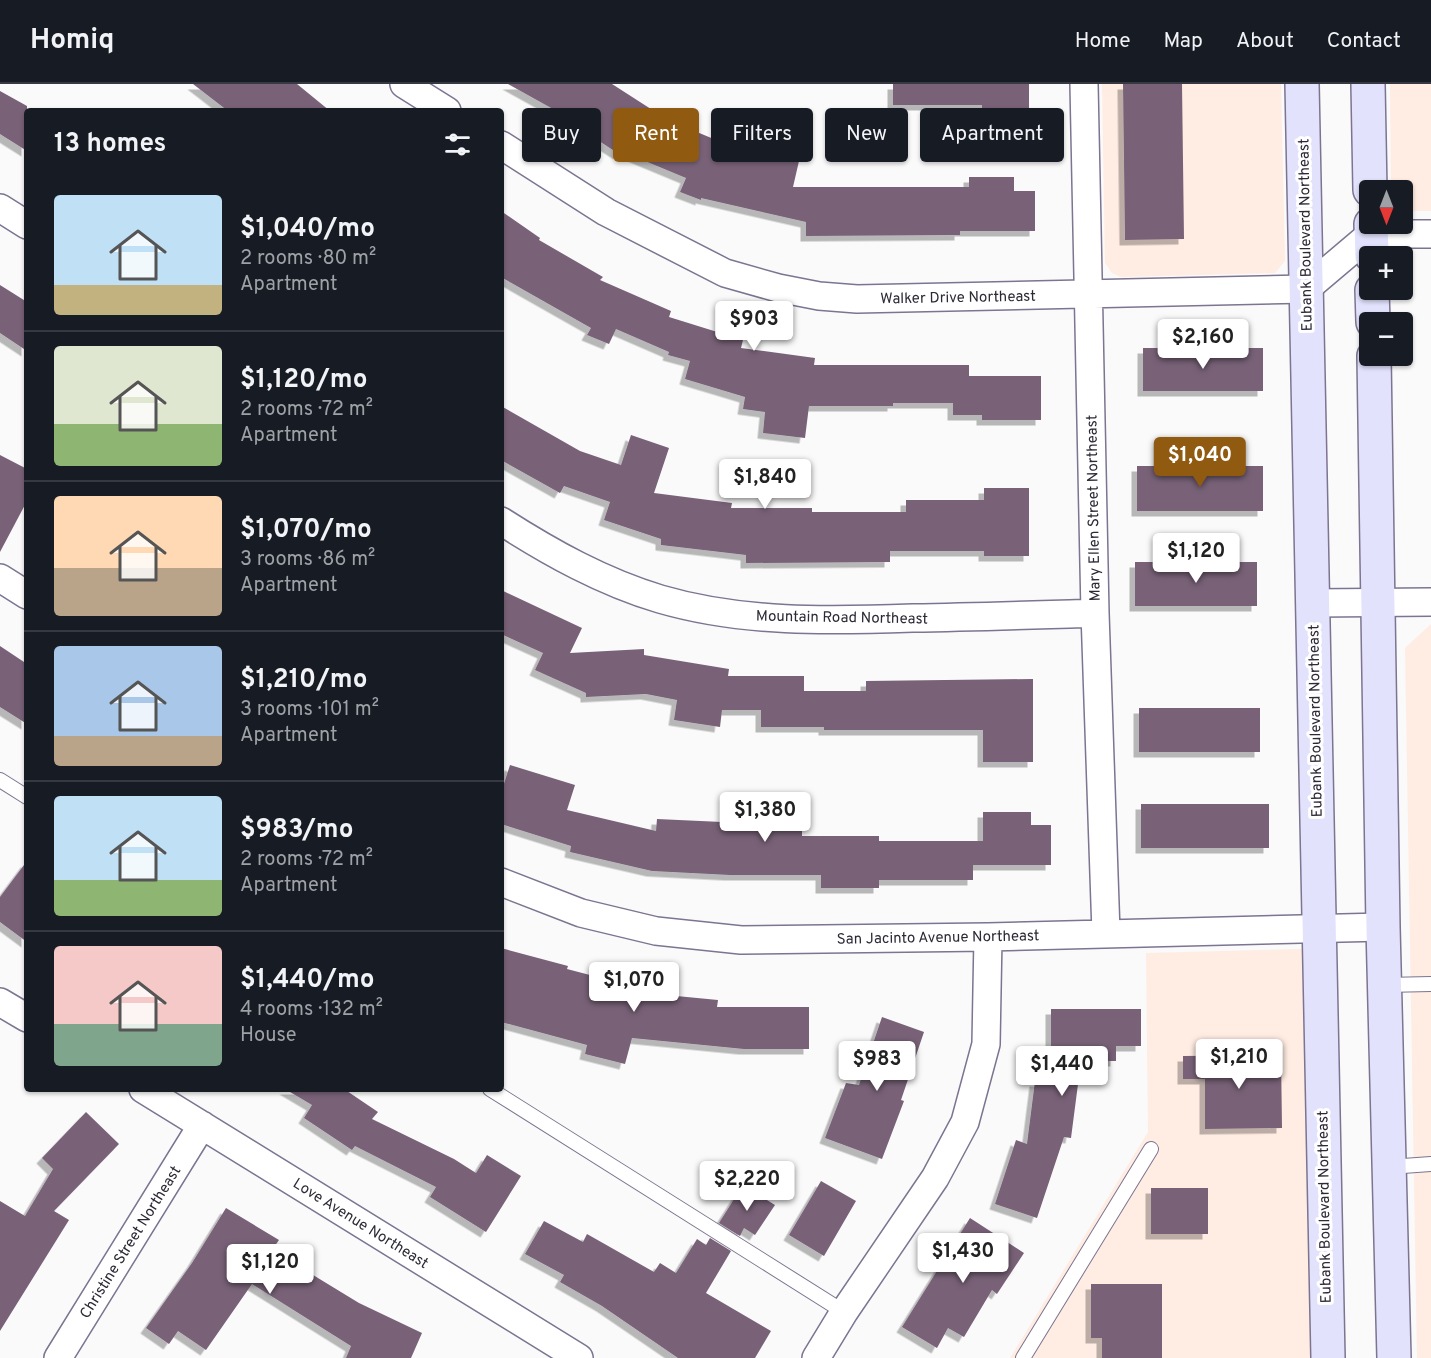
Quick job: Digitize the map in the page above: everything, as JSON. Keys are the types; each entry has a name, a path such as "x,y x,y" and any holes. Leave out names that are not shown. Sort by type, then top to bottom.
{"main road":[{"name":"Eubank Boulevard Northeast","path":"1302,84 1328,1358"},
{"path":"1368,84 1370,180"},
{"path":"1374,366 1383,927 1394,1358"}],"street":[{"path":"404,84 442,108"},
{"name":"Mary Ellen Street Northeast","path":"1084,84 1095,613 1106,933"},
{"name":"Walker Drive Northeast","path":"504,147 606,212 725,273 778,288 819,296 857,299 1306,289"},
{"path":"0,208 24,223"},
{"path":"1306,289 1371,238 1431,234"},
{"name":"Mountain Road Northeast","path":"504,523 594,574 660,598 713,611 770,618 858,620 1095,613"},
{"path":"0,578 24,593"},
{"path":"1313,603 1431,602"},
{"name":"San Jacinto Avenue Northeast","path":"504,883 581,913 656,932 741,940 987,937 1383,927"},
{"path":"816,1358 844,1312 935,1178 965,1122 986,1044 987,937"},
{"path":"0,1002 24,1016"},
{"name":"Love Avenue Northeast","path":"147,1092 579,1358"},
{"name":"Christine Street Northeast","path":"58,1358 202,1125"}],"lane":[{"path":"0,780 24,795"},
{"path":"1385,985 1431,984"},
{"path":"495,1092 844,1312"},
{"path":"1023,1358 1151,1149"},
{"path":"1389,1167 1431,1164"}],"shaded area":[{"path":"1102,84 1281,84 1285,261 1275,273 1121,277 1112,273 1105,263"},
{"path":"1390,84 1431,84 1431,211 1413,211 1413,180 1391,180"},
{"path":"1431,624 1431,1358 1417,1358 1405,648"},
{"path":"1304,949 1312,1358 1010,1358 1148,1132 1146,953"}],"building":[{"path":"193,84 297,84 326,108 224,108"},
{"path":"508,84 612,84 649,108 613,108 613,150 601,142 601,108 551,108"},
{"path":"893,84 1029,84 1029,108 982,108 982,105 893,105"},
{"path":"1123,84 1182,84 1184,239 1125,240"},
{"path":"0,91 27,106 24,108 24,149 0,134"},
{"path":"699,133 711,138 711,162 799,162 793,187 969,187 969,177 1014,177 1014,191 1035,191 1035,231 960,231 960,235 806,236 806,222 701,198 701,200 680,192 686,178 647,162 699,162"},
{"path":"504,213 540,238 539,240 603,277 600,280 671,311 669,317 743,340 741,348 815,358 814,365 969,365 969,376 1041,376 1041,420 982,420 982,415 953,415 953,403 809,406 805,438 763,433 765,412 743,409 745,397 685,379 690,361 668,355 669,352 616,329 609,344 587,335 591,328 504,279"},
{"path":"0,285 24,300 24,349 0,333"},
{"path":"1143,348 1263,348 1263,391 1143,391"},
{"path":"504,408 580,451 621,465 631,435 669,448 654,493 732,503 731,508 812,508 812,512 906,512 906,500 984,500 984,488 1029,488 1029,556 984,556 984,551 890,551 890,562 746,563 746,555 661,545 661,539 604,520 610,502 564,486 560,493 504,462"},
{"path":"0,455 24,467 24,507 0,552"},
{"path":"1137,466 1263,466 1263,511 1137,511"},
{"path":"1135,562 1257,562 1257,606 1135,606"},
{"path":"504,591 582,628 570,653 644,649 644,655 729,669 728,676 804,676 804,691 866,691 866,681 1033,679 1033,762 983,762 983,730 824,730 824,727 761,727 761,710 722,710 720,727 674,720 677,700 646,694 586,697 586,693 535,670 543,653 504,635"},
{"path":"0,646 24,662 24,722 0,707"},
{"path":"1139,708 1260,708 1260,752 1139,752"},
{"path":"510,765 575,785 567,810 656,831 657,819 722,822 722,827 802,827 802,836 879,836 879,841 983,841 983,812 1031,812 1031,825 1051,825 1051,865 973,865 973,880 879,880 879,888 821,888 821,875 730,875 652,871 570,852 571,846 504,825 504,784"},
{"path":"1141,804 1269,804 1269,848 1141,848"},
{"path":"24,865 24,940 0,922 0,897"},
{"path":"504,949 568,966 567,969 666,995 718,1000 717,1007 809,1007 809,1049 744,1049 632,1038 625,1064 585,1054 587,1045 504,1023"},
{"path":"1051,1009 1141,1009 1141,1046 1116,1046 1116,1061 1081,1061 1071,1138 1064,1137 1037,1218 995,1204 1016,1140 1027,1144 1035,1081 1051,1082"},
{"path":"882,1017 924,1032 901,1100 904,1101 882,1159 825,1138 846,1083 859,1085"},
{"path":"1281,1055 1282,1128 1205,1129 1205,1079 1183,1079 1183,1056"},
{"path":"290,1092 348,1092 378,1112 372,1119 454,1159 476,1173 487,1155 521,1176 486,1232 430,1197 436,1187 355,1146 352,1150 304,1118 312,1105"},
{"path":"86,1112 119,1144 54,1211 69,1220 0,1331 0,1201 25,1216 53,1169 42,1158"},
{"path":"821,1181 856,1201 824,1256 789,1235"},
{"path":"743,1185 775,1205 755,1235 744,1228 740,1236 719,1223"},
{"path":"1151,1188 1208,1188 1208,1234 1151,1234"},
{"path":"226,1208 279,1240 272,1250 359,1303 422,1333 411,1358 346,1358 351,1346 252,1284 206,1350 178,1331 169,1344 146,1328 192,1263"},
{"path":"970,1218 1024,1253 997,1294 992,1290 964,1337 948,1328 937,1348 902,1327"},
{"path":"544,1221 583,1242 587,1234 654,1272 660,1263 676,1273 697,1239 706,1245 710,1238 731,1251 706,1293 771,1331 755,1358 678,1358 602,1306 560,1282 564,1275 525,1254"},
{"path":"1091,1284 1162,1284 1162,1358 1102,1358 1102,1338 1091,1338"}]}
